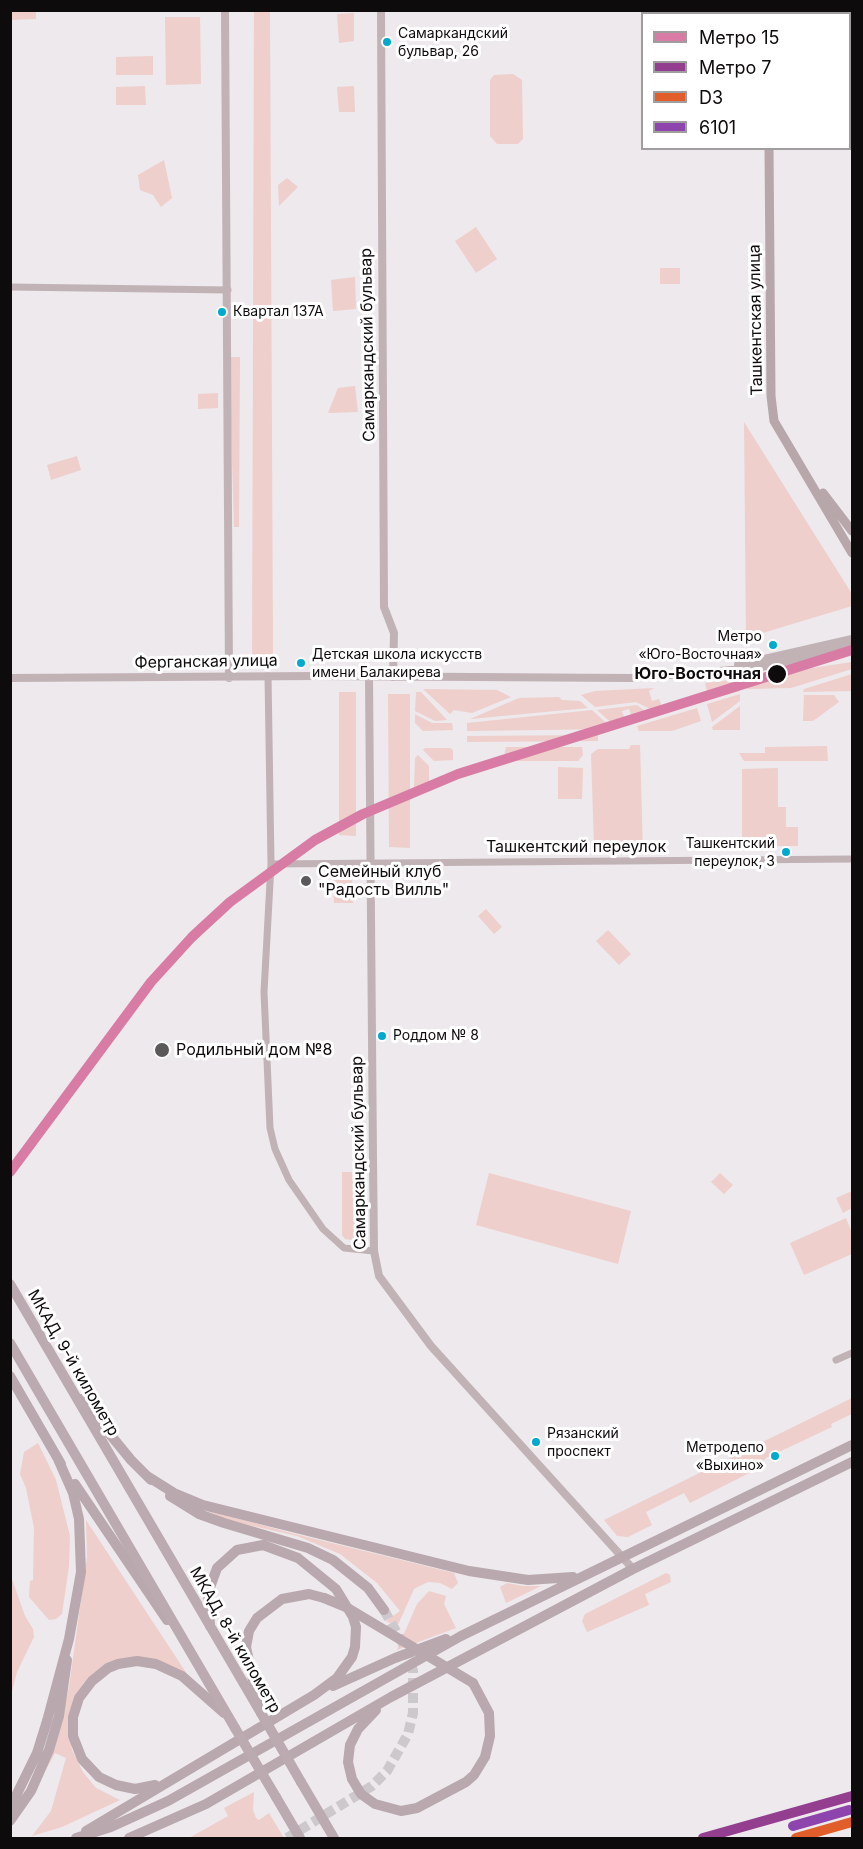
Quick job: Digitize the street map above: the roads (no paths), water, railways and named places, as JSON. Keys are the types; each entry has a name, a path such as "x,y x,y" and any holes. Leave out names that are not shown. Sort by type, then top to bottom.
{"highway":[{"name":"МКАД, 9-й километр","path":"10,1284 110,1456"},
{"path":"10,1343 300,1839"},
{"name":"МКАД, 8-й километр","path":"110,1456 334,1839"}],"main road":[{"name":"Ташкентская улица","path":"769,150 771,396 774,421 812,480 852,553"},
{"name":"Ташкентская улица","path":"812,480 843,516 852,531"},
{"path":"10,1376 58,1458 200,1667"},
{"path":"63,1376 107,1432 147,1476 172,1498 199,1514 308,1548 333,1560 368,1588 384,1610"},
{"path":"76,1839 139,1815 200,1785 461,1636 850,1445"},
{"path":"12,1816 37,1753 69,1639 81,1572 82,1547 74,1493 58,1458"},
{"path":"129,1839 207,1804 391,1697 633,1569 850,1464"},
{"path":"147,1476 174,1493 211,1508 469,1571 528,1580 582,1576"},
{"path":"210,1626 210,1584 217,1568 229,1555 246,1547 263,1545 281,1549 298,1558 336,1589 348,1606 356,1627 355,1647 345,1669 314,1695"},
{"path":"261,1713 249,1669 246,1647 249,1631 256,1618 282,1599 309,1594 346,1607 473,1683 486,1702 491,1724 489,1747 481,1766 466,1782 427,1804 409,1810 383,1808 368,1800 356,1787 349,1771 348,1753 354,1737 373,1712 391,1697"},
{"path":"76,1839 161,1784 314,1695 395,1658 438,1641 461,1636"},
{"path":"161,1784 135,1789 116,1785 99,1777 82,1759 73,1736 73,1717 79,1698 99,1674 108,1668 128,1662 146,1662 165,1667 199,1689 235,1728"},
{"path":"143,1839 166,1823"}],"street":[{"path":"225,10 229,678"},
{"name":"Самаркандский бульвар","path":"381,10 384,607 394,633 393,677"},
{"path":"10,287 228,290"},
{"name":"Ферганская улица","path":"10,678 268,676 630,678 726,668 851,643"},
{"path":"268,676 271,864 264,1002 268,1107 275,1149 293,1187 333,1240 352,1250 374,1251"},
{"name":"Самаркандский бульвар","path":"369,677 374,1251 382,1283 431,1346 633,1569"},
{"name":"Ташкентский переулок","path":"271,864 852,859"},
{"path":"836,1360 852,1353"}],"tunnel":[{"path":"287,1838 372,1786 387,1771 408,1734 413,1713 413,1671 407,1651 384,1610"}],"metro line":[{"name":"15","path":"10,1172 151,982 192,937 230,902 315,840 363,814 458,774 852,650"},
{"name":"7","path":"703,1838 852,1796"}],"place":[{"name":"Самаркандский бульвар, 26","path":"387,42"},
{"name":"Квартал 137А","path":"222,312"},
{"name":"Метро «Юго-Восточная»","path":"773,645"},
{"name":"Детская школа искусств имени Балакирева","path":"301,663"},
{"name":"Юго-Восточная","path":"777,674"},
{"name":"Ташкентский переулок, 3","path":"786,852"},
{"name":"Семейный клуб \"Радость Вилль\"","path":"306,881"},
{"name":"Роддом № 8","path":"382,1036"},
{"name":"Родильный дом №8","path":"162,1050"},
{"name":"Рязанский проспект","path":"536,1442"},
{"name":"Метродепо «Выхино»","path":"775,1456"}]}
